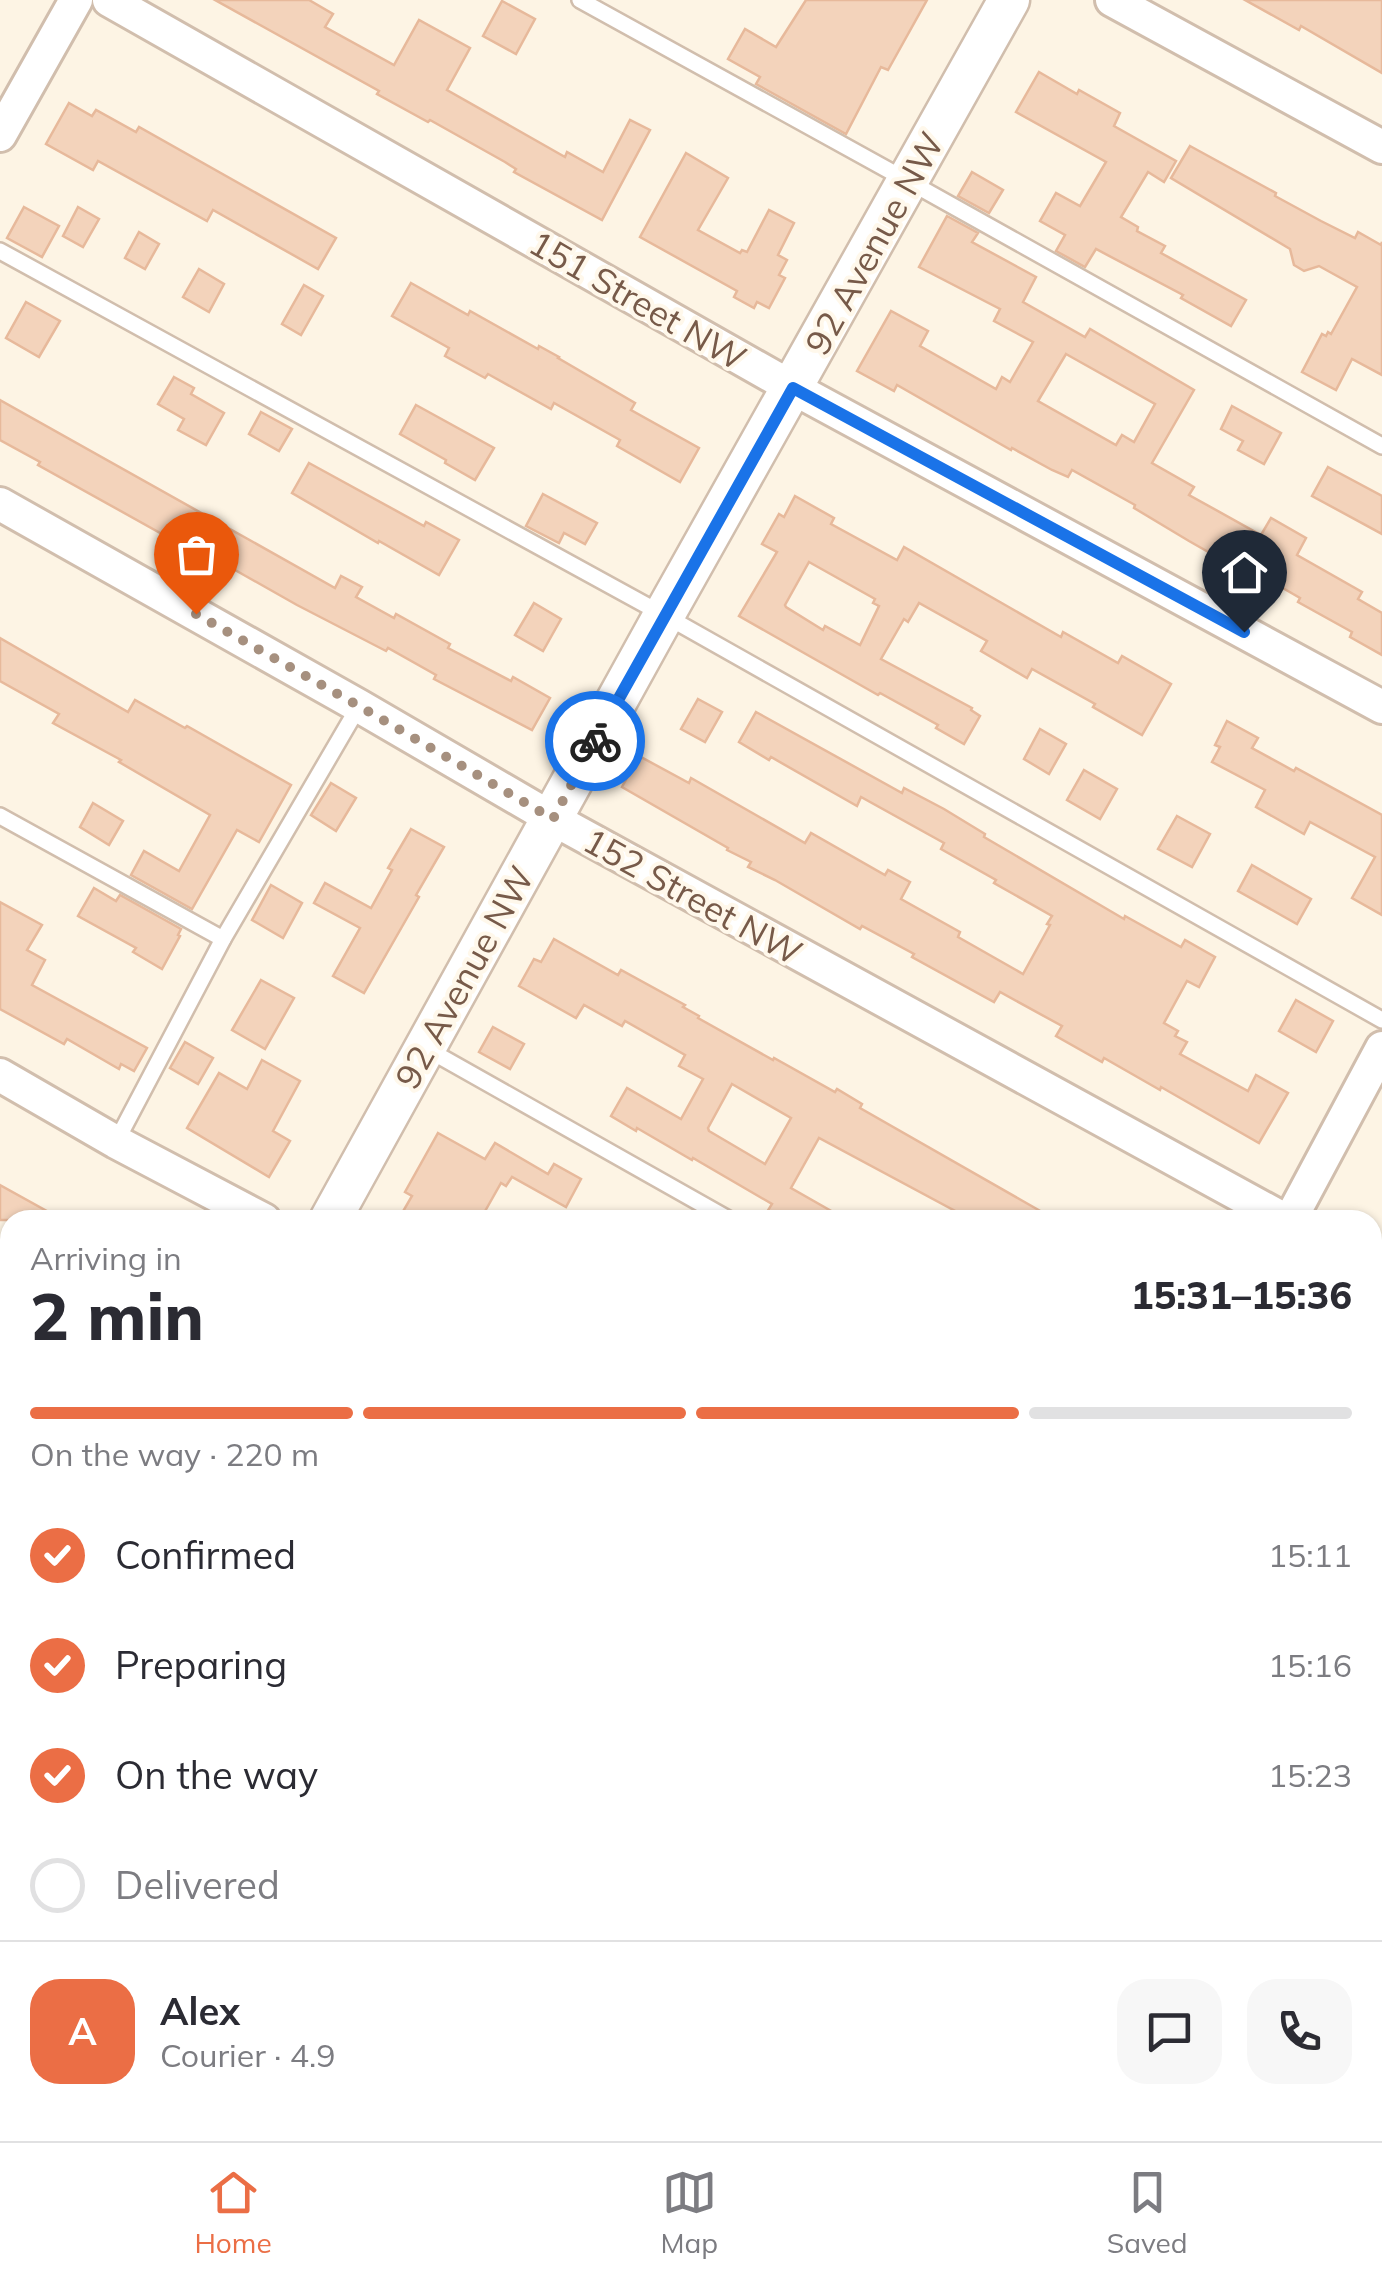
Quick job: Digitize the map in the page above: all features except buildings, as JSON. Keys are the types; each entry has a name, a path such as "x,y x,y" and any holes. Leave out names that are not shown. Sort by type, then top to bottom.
{"street":[{"path":"0,135 76,0"},
{"name":"151 Street NW","path":"108,0 793,388 1382,707"},
{"name":"92 Avenue NW","path":"335,1210 1009,0"},
{"path":"1112,0 1382,146"},
{"name":"152 Street NW","path":"0,504 553,819 1270,1210"},
{"path":"1293,1210 1382,1048"},
{"path":"0,1075 245,1210"}],"lane":[{"path":"580,0 1382,446"},
{"path":"0,251 664,615 1382,1020"},
{"path":"116,1142 223,940 359,706"},
{"path":"0,816 223,940"},
{"path":"424,1047 712,1210"}],"way so far":[{"path":"196,614 553,819 595,741"}],"route":[{"path":"595,741 793,388 1244,632"}]}
